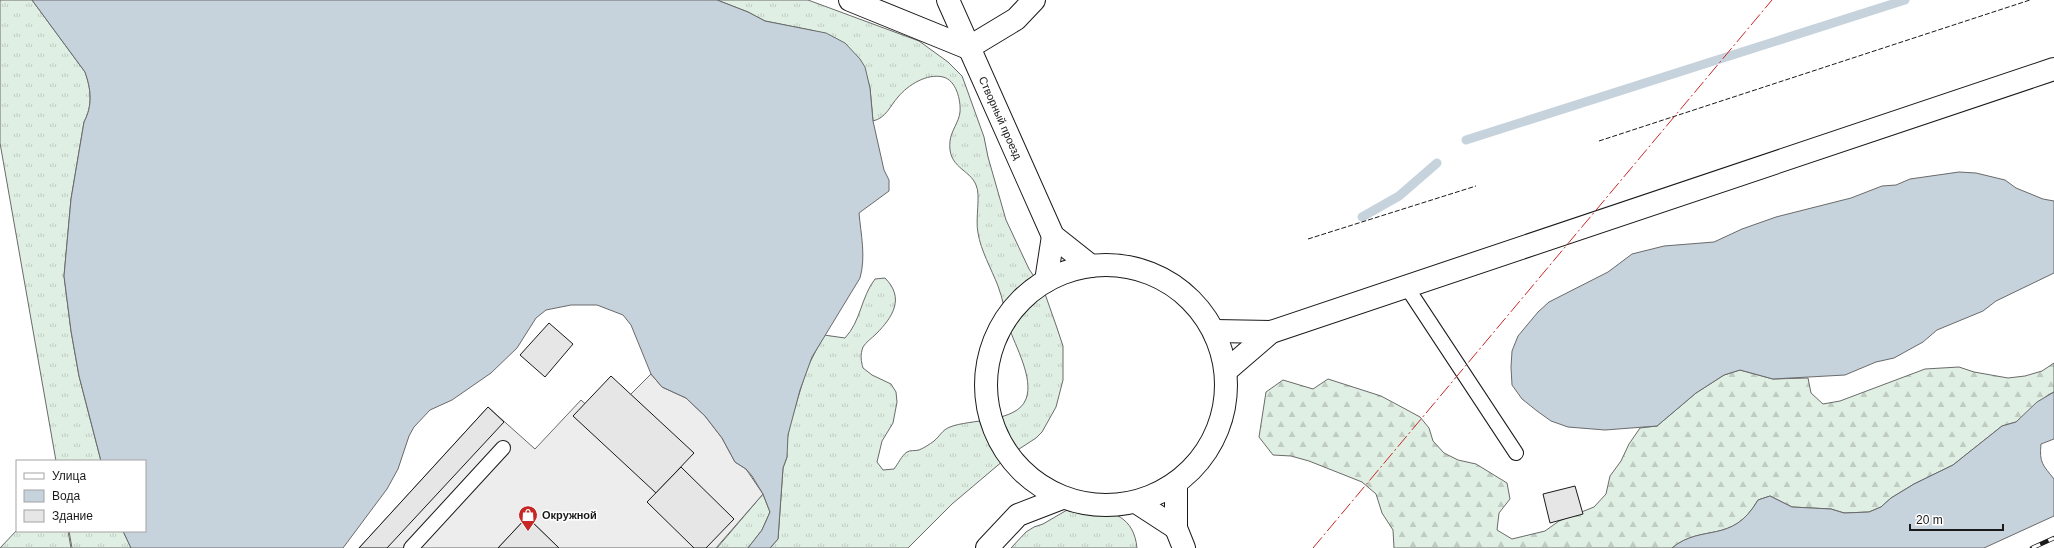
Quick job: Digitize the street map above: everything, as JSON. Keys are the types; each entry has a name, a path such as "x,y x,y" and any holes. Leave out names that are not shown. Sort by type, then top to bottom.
{"main road":[{"path":"850,0 968,48 1016,19 1034,0"},
{"name":"Створный проезд","path":"948,0 968,48 1053,236"},
{"path":"1215,331 1271,332 2054,68"},
{"path":"1046,281 1053,236 1091,266"},
{"path":"1117,265 1157,275 1191,298 1215,331 1227,370 1225,412 1210,449 1182,480 1146,500 1108,507 1069,501 1062,498 1034,483 1007,456 990,421 984,382 992,344 1011,309 1040,283 1076,268 1091,266 1117,265"},
{"path":"1227,370 1271,332"},
{"path":"1018,515 1025,474"},
{"path":"1176,483 1176,528 1184,548"},
{"path":"987,548 1018,515 1062,498"},
{"path":"1136,502 1176,528"}],"lane":[{"path":"1406,286 1516,453"},
{"path":"411,548 503,448"}],"green space":[{"path":"0,0 32,0 85,72 90,91 89,109 84,122 71,199 64,276 71,331 79,376 101,460 56,460 0,143"},
{"path":"717,0 808,0 919,41 948,62 962,76 984,137 988,157 1006,220 1029,269 1044,291 1057,328 1063,346 1063,380 1056,407 1042,432 1036,438 1010,455 952,504 908,548 770,548 778,539 783,468 787,457 786,446 790,424 807,368 824,335 845,338 858,317 870,286 875,279 885,278 891,285 895,300 892,314 882,328 864,345 861,355 863,368 872,375 891,384 896,392 897,402 893,423 882,441 877,462 883,470 894,469 905,453 925,447 934,441 947,428 958,424 1003,416 1021,407 1026,399 1028,382 1026,372 1009,327 1000,291 979,240 977,227 978,195 976,185 969,175 955,163 950,150 951,137 960,112 960,102 957,91 948,79 943,77 937,76 924,78 907,88 885,114 873,121 870,88 867,78 815,31 765,21 748,12"},
{"path":"2054,363 2054,392 2048,395 2016,422 2002,426 1953,465 1914,484 1891,498 1881,507 1869,512 1844,513 1831,509 1792,507 1770,496 1758,500 1748,514 1738,523 1717,532 1695,536 1672,548 1394,548 1393,530 1382,513 1376,494 1362,482 1309,461 1291,456 1273,455 1259,437 1266,392 1283,380 1313,389 1328,379 1381,396 1420,417 1429,428 1433,441 1444,453 1458,460 1476,464 1507,483 1510,499 1499,513 1497,530 1512,539 1545,531 1559,521 1594,507 1606,494 1610,476 1621,461 1629,444 1640,428 1657,426 1696,393 1724,375 1740,370 1773,379 1808,378 1811,393 1823,404 1840,401 1925,369 1959,367 1974,372 2008,378 2025,376 2042,371"},
{"path":"763,494 770,512 762,530 748,548 717,548"},
{"path":"1086,507 1105,511 1120,517 1127,522 1132,529 1137,548 1011,548 1026,532 1034,527 1043,524 1067,510"},
{"path":"16,531 68,532 71,548 0,548"},
{"path":"69,532 123,532 131,548 72,548"}],"shaded area":[{"path":"651,374 662,387 686,398 705,416 722,438 735,462 746,469 763,494 716,548 559,548 527,517 498,548 359,548 488,407 535,449 581,400 604,421"}],"water":[{"path":"32,0 717,0 748,12 765,21 826,33 845,43 860,59 865,67 870,88 873,121 884,170 889,180 889,191 859,213 863,254 860,278 812,357 800,390 788,435 787,457 783,468 778,539 770,548 748,548 762,530 770,512 763,494 746,469 735,462 722,438 705,416 686,398 662,387 651,374 631,325 623,315 597,305 571,305 546,310 536,318 517,348 491,373 452,400 430,410 414,427 409,436 398,469 387,489 343,548 131,548 123,532 146,532 146,460 101,460 79,376 71,331 64,276 71,199 84,122 90,103 90,91 85,72"},
{"path":"1959,172 1976,173 2005,180 2016,188 2043,199 2054,201 2054,273 1996,301 1983,311 1937,330 1923,342 1894,358 1876,362 1845,375 1773,379 1740,370 1724,375 1696,393 1657,426 1605,430 1568,427 1551,421 1522,399 1512,385 1512,351 1518,336 1538,312 1549,302 1608,272 1632,254 1664,246 1714,242 1742,229 1776,217 1851,198 1882,186 1896,185 1910,179"},
{"path":"2054,392 2054,439 2041,444 2041,460 2054,479 2054,516 1984,548 1672,548 1694,536 1716,532 1738,523 1748,514 1758,500 1770,496 1792,507 1831,509 1844,513 1869,512 1881,507 1891,498 1914,484 1953,465 2002,426 2016,422 2037,402"}],"building":[{"path":"549,323 573,344 545,377 520,355"},
{"path":"611,376 694,453 656,493 573,416"},
{"path":"488,407 504,422 387,548 359,548"},
{"path":"681,467 734,519 706,548 694,548 647,502"},
{"path":"1575,486 1583,514 1550,523 1543,494"},
{"name":"Окружной","path":"527,517 559,548 498,548"}],"waterway":[{"path":"1466,140 1905,0"},
{"path":"1362,217 1399,196 1437,163"}],"railway":[{"path":"2032,548 2054,538"}],"fence":[{"path":"1599,141 2030,0"},
{"path":"1308,239 1476,186"}],"power":[{"path":"1313,548 1772,0"}],"place":[{"name":"Окружной","path":"528,532"}]}
